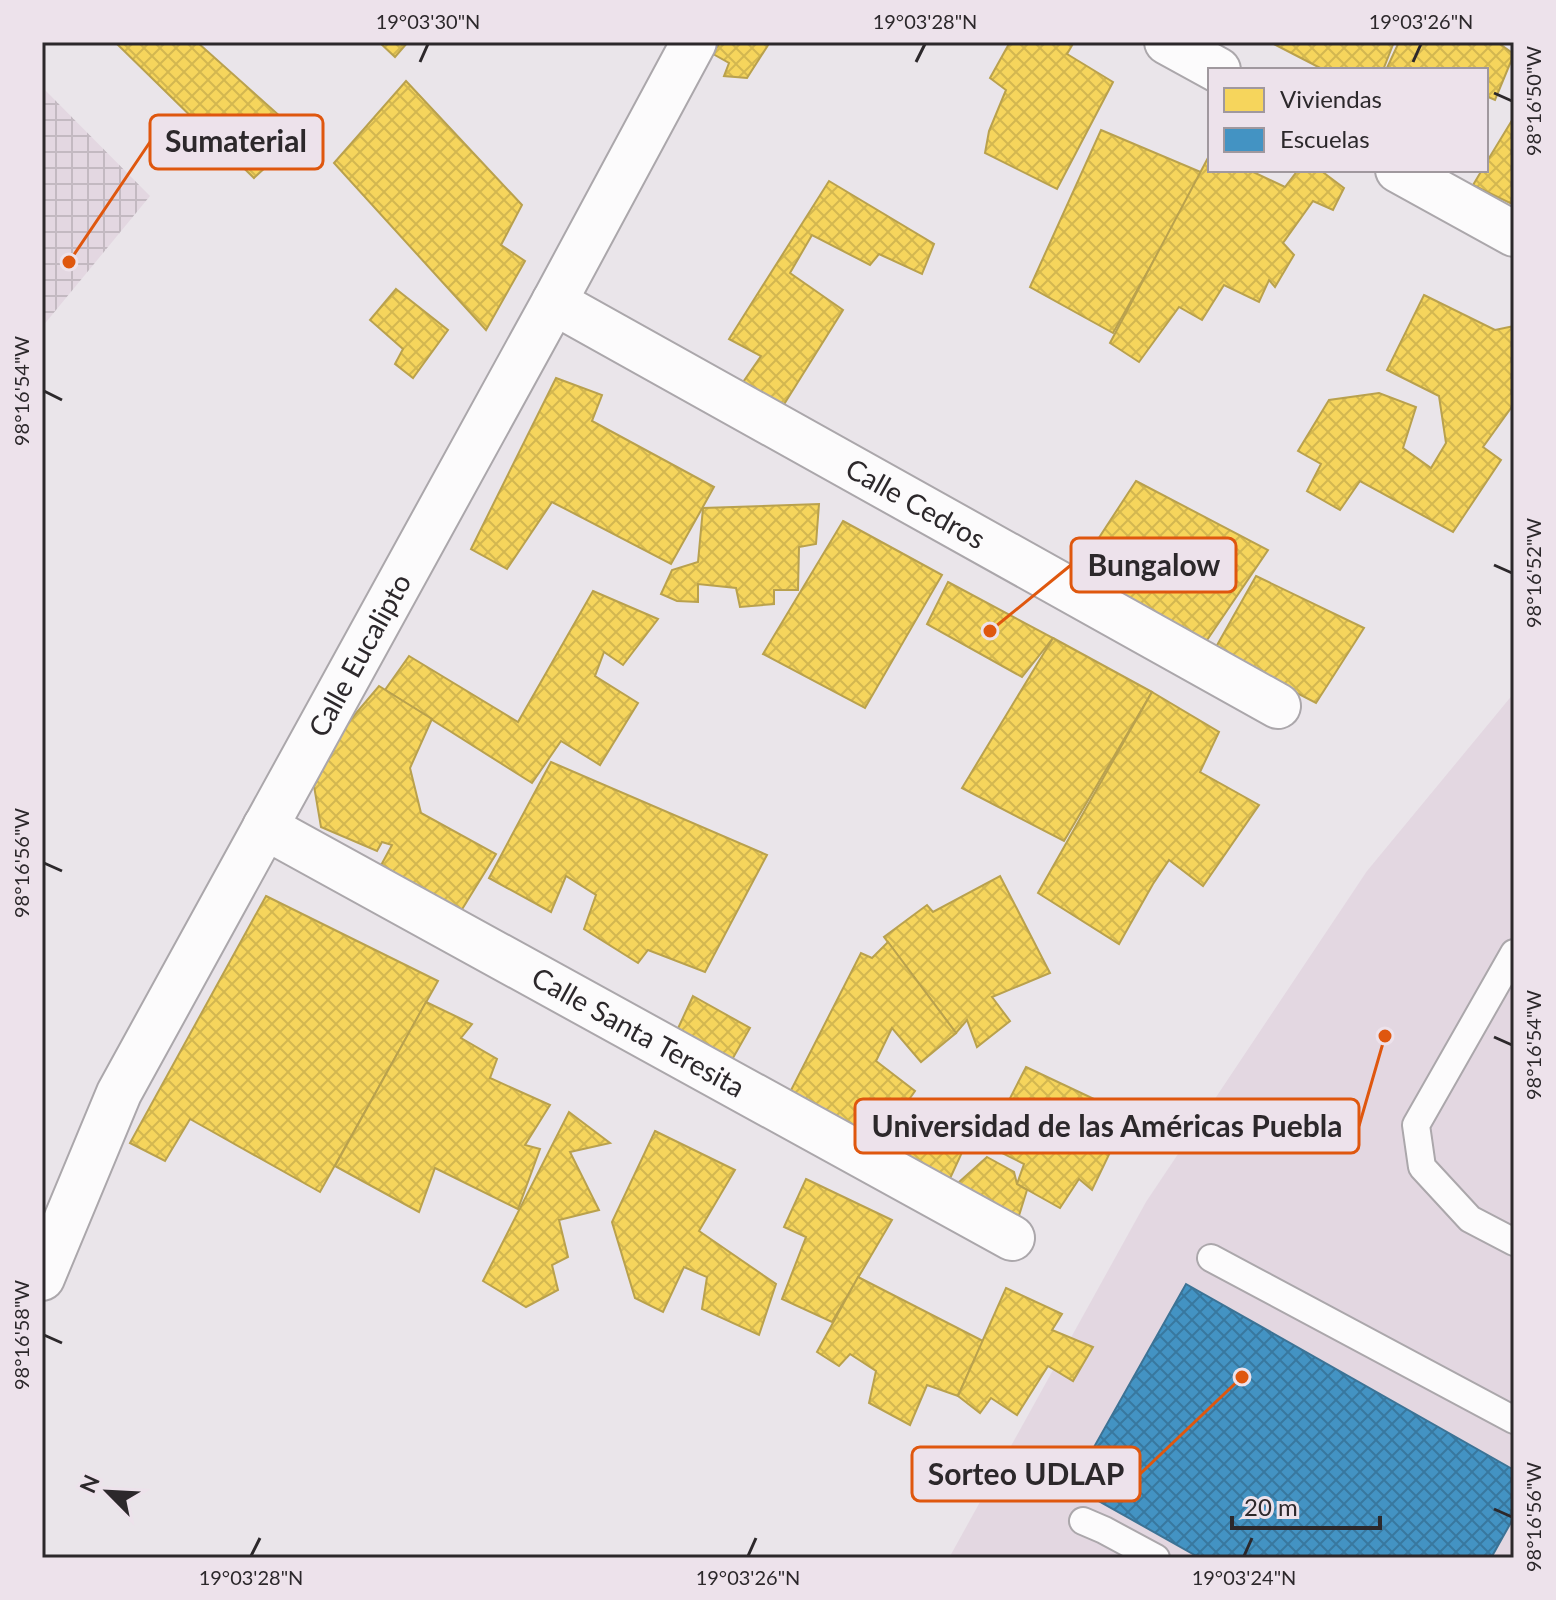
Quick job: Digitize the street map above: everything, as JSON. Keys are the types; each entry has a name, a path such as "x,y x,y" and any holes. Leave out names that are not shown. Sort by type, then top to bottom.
{"street":[{"name":"Calle Eucalipto","path":"42,1278 119,1093 694,42"},
{"path":"1167,42 1214,68"},
{"path":"1402,172 1514,234"},
{"name":"Calle Cedros","path":"554,302 1278,706"},
{"name":"Calle Santa Teresita","path":"265,827 1012,1238"}],"lane":[{"path":"1514,953 1416,1125 1422,1167 1470,1219 1514,1242"},
{"path":"1211,1258 1514,1420"},
{"path":"1083,1521 1156,1558"}],"shaded area":[{"path":"42,87 150,196 42,327"},
{"path":"1514,693 1514,1558 949,1558 1146,1202 1367,871"}],"building: Viviendas":[{"path":"115,42 197,42 301,135 254,178"},
{"path":"379,42 408,42 395,57"},
{"path":"720,42 770,42 747,78 724,76 729,63 713,54"},
{"path":"1010,42 1074,42 1067,54 1113,82 1057,189 985,153 989,131 1006,90 990,78"},
{"path":"1270,42 1394,42 1384,68 1320,68"},
{"path":"1399,42 1497,42 1514,54 1495,100 1488,97 1488,68 1387,68"},
{"path":"406,81 522,205 501,245 525,261 486,330 334,163"},
{"path":"1514,117 1514,205 1473,185 1481,172 1488,172 1488,160"},
{"path":"1101,130 1203,173 1113,333 1030,287"},
{"path":"1208,158 1208,172 1253,172 1285,187 1296,172 1323,172 1344,188 1333,210 1313,201 1283,243 1294,255 1275,287 1269,280 1259,302 1224,285 1202,320 1179,307 1139,362 1110,343"},
{"path":"829,181 934,244 922,274 879,254 870,265 812,235 790,273 843,310 778,414 737,391 761,356 729,339"},
{"path":"396,289 448,330 413,378 395,364 403,349 370,320"},
{"path":"1424,295 1495,330 1514,326 1514,407 1483,447 1501,460 1453,532 1360,481 1340,510 1307,491 1321,464 1298,451 1329,400 1379,393 1416,407 1403,448 1431,468 1446,443 1439,396 1387,370"},
{"path":"556,378 602,395 592,421 714,487 671,564 552,502 507,569 471,549"},
{"path":"1136,481 1268,550 1203,646 1072,579"},
{"path":"819,504 816,544 799,547 798,590 774,590 774,604 740,607 736,588 698,584 698,602 677,601 661,594 672,570 698,562 703,508"},
{"path":"843,521 942,575 865,708 763,654"},
{"path":"1256,576 1364,628 1316,703 1297,693 1295,705 1211,656"},
{"path":"948,582 1053,638 1022,677 927,624"},
{"path":"593,591 658,619 623,665 604,652 595,676 638,703 600,765 561,741 532,783 385,690 409,656 518,722"},
{"path":"1053,638 1152,692 1064,841 962,788"},
{"path":"379,686 432,719 410,768 421,813 496,854 461,911 380,867 392,845 382,842 377,851 321,827 314,786 346,725"},
{"path":"1152,692 1219,732 1200,772 1259,805 1203,886 1169,860 1119,944 1038,893"},
{"path":"551,762 767,855 705,972 648,950 638,963 584,929 596,895 566,876 551,912 489,878"},
{"path":"1000,876 1050,973 992,997 1010,1021 977,1047 967,1020 956,1033 884,937 927,905 933,912"},
{"path":"266,896 438,981 320,1192 190,1119 165,1161 130,1143"},
{"path":"888,942 956,1033 921,1062 892,1028 876,1061 915,1091 903,1108 965,1146 946,1187 787,1098 861,953 872,958"},
{"path":"693,996 750,1028 729,1065 674,1037"},
{"path":"426,1002 472,1024 461,1038 497,1059 490,1078 550,1105 525,1145 540,1149 518,1209 435,1168 419,1212 335,1166"},
{"path":"1026,1067 1128,1115 1092,1190 1079,1179 1060,1208 1017,1184 1024,1164 986,1145"},
{"path":"569,1112 610,1143 570,1152 599,1210 559,1220 568,1257 552,1265 558,1290 526,1307 483,1281"},
{"path":"655,1131 735,1170 699,1231 776,1284 759,1335 702,1309 707,1277 684,1267 663,1312 635,1298 612,1222"},
{"path":"987,1157 1014,1172 1017,1184 1027,1190 1012,1238 940,1199"},
{"path":"806,1179 892,1220 832,1322 782,1299 806,1237 784,1227"},
{"path":"858,1277 983,1341 958,1396 927,1385 910,1425 869,1403 876,1371 850,1354 839,1366 817,1352"},
{"path":"1006,1288 1062,1314 1052,1330 1093,1347 1073,1381 1048,1366 1017,1415 991,1398 980,1413 958,1396"}],"building: Escuelas":[{"path":"1186,1284 1514,1470 1514,1517 1491,1558 1200,1558 1072,1486"}],"place":[{"name":"Sumaterial","path":"69,262"},
{"name":"Bungalow","path":"990,631"},
{"name":"Universidad de las Américas Puebla","path":"1385,1036"},
{"name":"Sorteo UDLAP","path":"1242,1377"}]}
